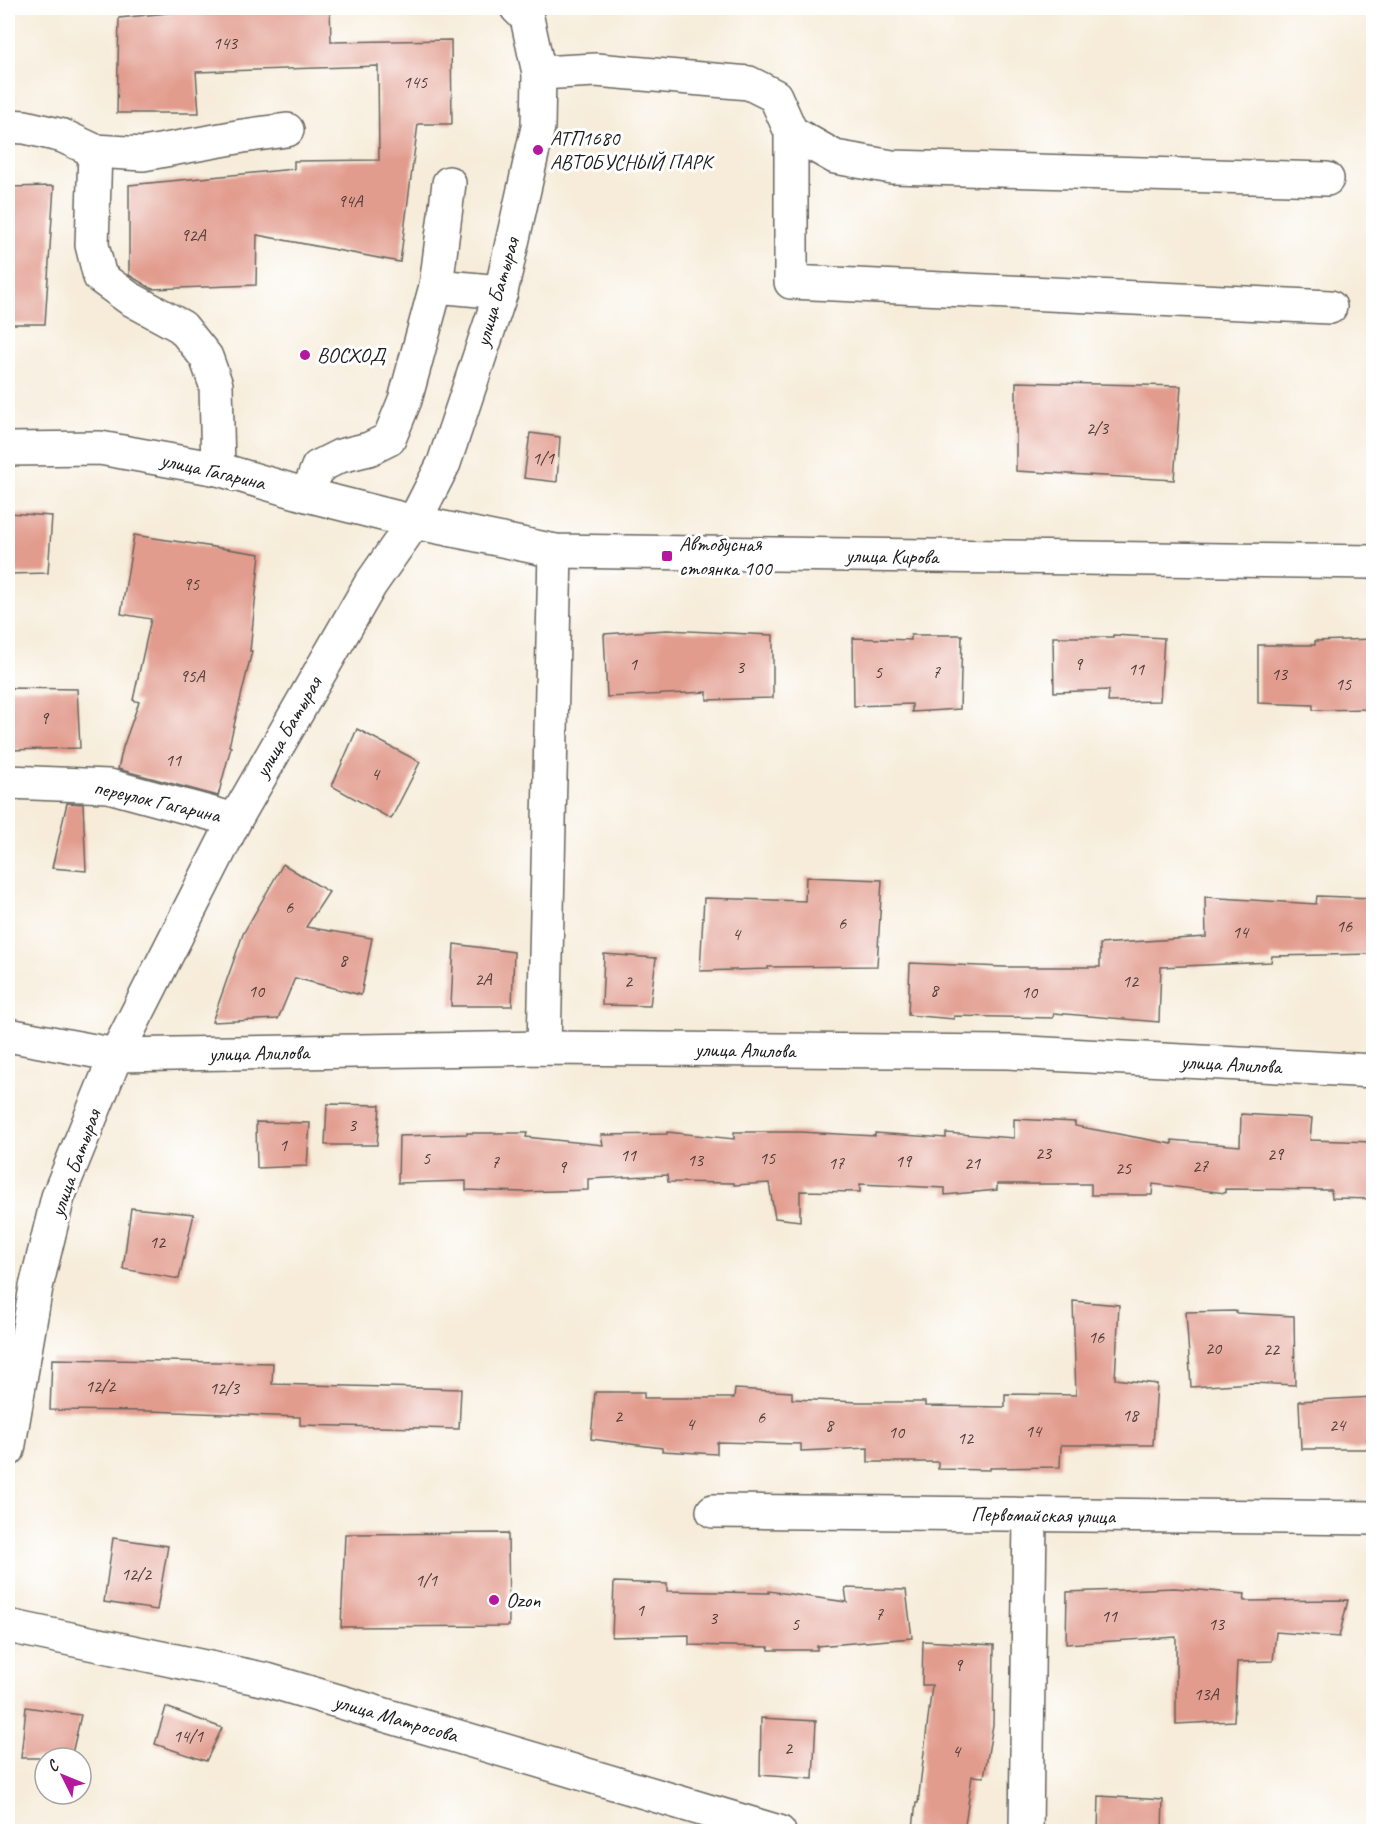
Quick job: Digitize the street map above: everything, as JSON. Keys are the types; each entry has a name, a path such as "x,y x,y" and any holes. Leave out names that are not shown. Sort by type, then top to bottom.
{"street":[{"name":"улица Батырая","path":"8,1450 36,1287 58,1197 116,1055 235,820 370,585 414,522 444,463 501,292 538,127 539,73 527,18 517,8"},
{"path":"539,73 596,70 749,83 775,96 791,132 791,282 1330,307"},
{"path":"8,126 63,136 95,151 143,154 287,130"},
{"path":"791,132 835,157 892,167 1327,179"},
{"path":"95,151 92,245 100,277 129,298 182,327 206,357 216,385 218,469"},
{"path":"306,495 318,467 340,456 369,449 389,439 405,400 436,286 449,183"},
{"path":"436,286 501,292"},
{"name":"улица Гагарина","path":"8,449 100,448 218,469 306,495 414,522"},
{"name":"улица Кирова","path":"414,522 555,551 1374,562"},
{"path":"544,1048 555,551"},
{"name":"переулок Гагарина","path":"8,782 110,786 235,820"},
{"name":"улица Алилова","path":"8,1035 116,1055 544,1048 1008,1052 1374,1071"},
{"name":"Первомайская улица","path":"713,1511 1374,1518"},
{"path":"1026,1832 1030,1515"},
{"name":"улица Матросова","path":"8,1626 267,1680 779,1832"}],"building":[{"path":"216,8 330,8 331,42 451,40 452,124 418,124 400,262 257,235 256,285 152,289 129,275 129,185 294,169 294,161 379,160 378,66 196,72 199,113 117,113 119,18"},
{"path":"54,186 45,324 8,324 8,187"},
{"path":"1016,382 1181,386 1174,480 1016,471"},
{"path":"530,433 560,437 557,482 524,478"},
{"path":"8,513 52,516 48,573 8,574"},
{"path":"134,535 260,554 250,651 252,651 218,796 118,769 123,747 139,702 133,700 151,619 121,614"},
{"path":"667,630 773,635 773,698 707,700 707,692 607,697 604,634"},
{"path":"911,635 962,635 960,709 912,712 912,704 854,706 853,638 911,640"},
{"path":"1113,635 1164,638 1160,701 1108,702 1109,690 1054,692 1053,637 1113,637"},
{"path":"1374,639 1372,709 1313,710 1313,705 1258,703 1258,645 1315,645 1315,641"},
{"path":"8,688 77,689 80,748 10,750"},
{"path":"357,729 420,762 391,819 332,786"},
{"path":"67,803 83,804 86,871 52,868"},
{"path":"283,864 329,892 306,927 372,938 361,995 295,978 278,1019 212,1022 243,934"},
{"path":"806,877 882,880 877,966 768,967 768,969 700,971 704,898 805,901"},
{"path":"1317,896 1374,898 1374,954 1272,956 1271,962 1161,967 1159,1022 1054,1013 1053,1018 954,1016 954,1019 908,1015 910,963 1003,967 1100,967 1100,944 1206,937 1205,897 1316,904"},
{"path":"454,944 514,952 512,1006 451,1006"},
{"path":"604,954 656,958 650,1006 602,1005"},
{"path":"327,1104 380,1105 377,1145 325,1145"},
{"path":"1241,1114 1312,1118 1310,1140 1374,1142 1374,1199 1332,1198 1331,1190 1225,1189 1225,1193 1153,1184 1152,1195 1091,1195 1091,1184 997,1184 997,1190 945,1195 945,1188 860,1184 860,1192 800,1191 800,1221 775,1218 769,1183 734,1185 734,1183 668,1182 667,1175 588,1179 588,1190 522,1192 466,1190 466,1181 398,1183 399,1136 527,1133 526,1137 603,1145 601,1135 667,1134 667,1132 734,1139 734,1132 800,1132 875,1136 875,1133 946,1138 946,1133 1014,1138 1014,1119 1075,1122 1075,1126 1172,1144 1172,1140 1240,1146"},
{"path":"256,1122 310,1123 307,1166 257,1168"},
{"path":"131,1208 194,1214 179,1279 123,1269"},
{"path":"1073,1301 1119,1305 1115,1379 1157,1384 1153,1445 1061,1445 1060,1467 990,1468 990,1470 938,1469 938,1462 868,1462 868,1448 801,1451 801,1444 717,1442 717,1454 662,1451 662,1448 591,1439 595,1392 644,1392 644,1398 734,1398 735,1389 792,1392 792,1399 925,1402 925,1406 1005,1407 1005,1394 1076,1395"},
{"path":"1236,1311 1236,1313 1294,1316 1295,1385 1253,1383 1191,1387 1186,1312"},
{"path":"52,1359 273,1363 272,1384 461,1389 459,1429 300,1425 300,1417 50,1410"},
{"path":"1374,1397 1374,1449 1301,1449 1299,1401"},
{"path":"508,1533 509,1626 341,1627 345,1534"},
{"path":"113,1538 168,1546 157,1610 104,1602"},
{"path":"614,1582 667,1584 667,1591 769,1593 769,1591 847,1602 845,1588 906,1590 912,1638 817,1646 817,1650 769,1650 769,1647 689,1645 689,1635 612,1637"},
{"path":"1175,1588 1245,1594 1244,1601 1348,1600 1339,1637 1276,1632 1273,1661 1237,1662 1234,1721 1176,1724 1176,1637 1066,1644 1067,1592"},
{"path":"923,1641 994,1645 993,1725 984,1777 972,1776 964,1832 938,1832 913,1828 932,1685 922,1685"},
{"path":"26,1707 81,1715 74,1746 33,1746 33,1758 21,1758"},
{"path":"166,1707 222,1728 206,1761 155,1744"},
{"path":"761,1718 816,1721 813,1779 760,1775"},
{"path":"1099,1796 1163,1800 1162,1832 1098,1832"}],"place":[{"name":"АТП1680 АВТОБУСНЫЙ ПАРК","path":"538,150"},
{"name":"ВОСХОД","path":"305,355"},
{"name":"Автобусная стоянка 100","path":"667,556"},
{"name":"Ozon","path":"494,1600"}]}
